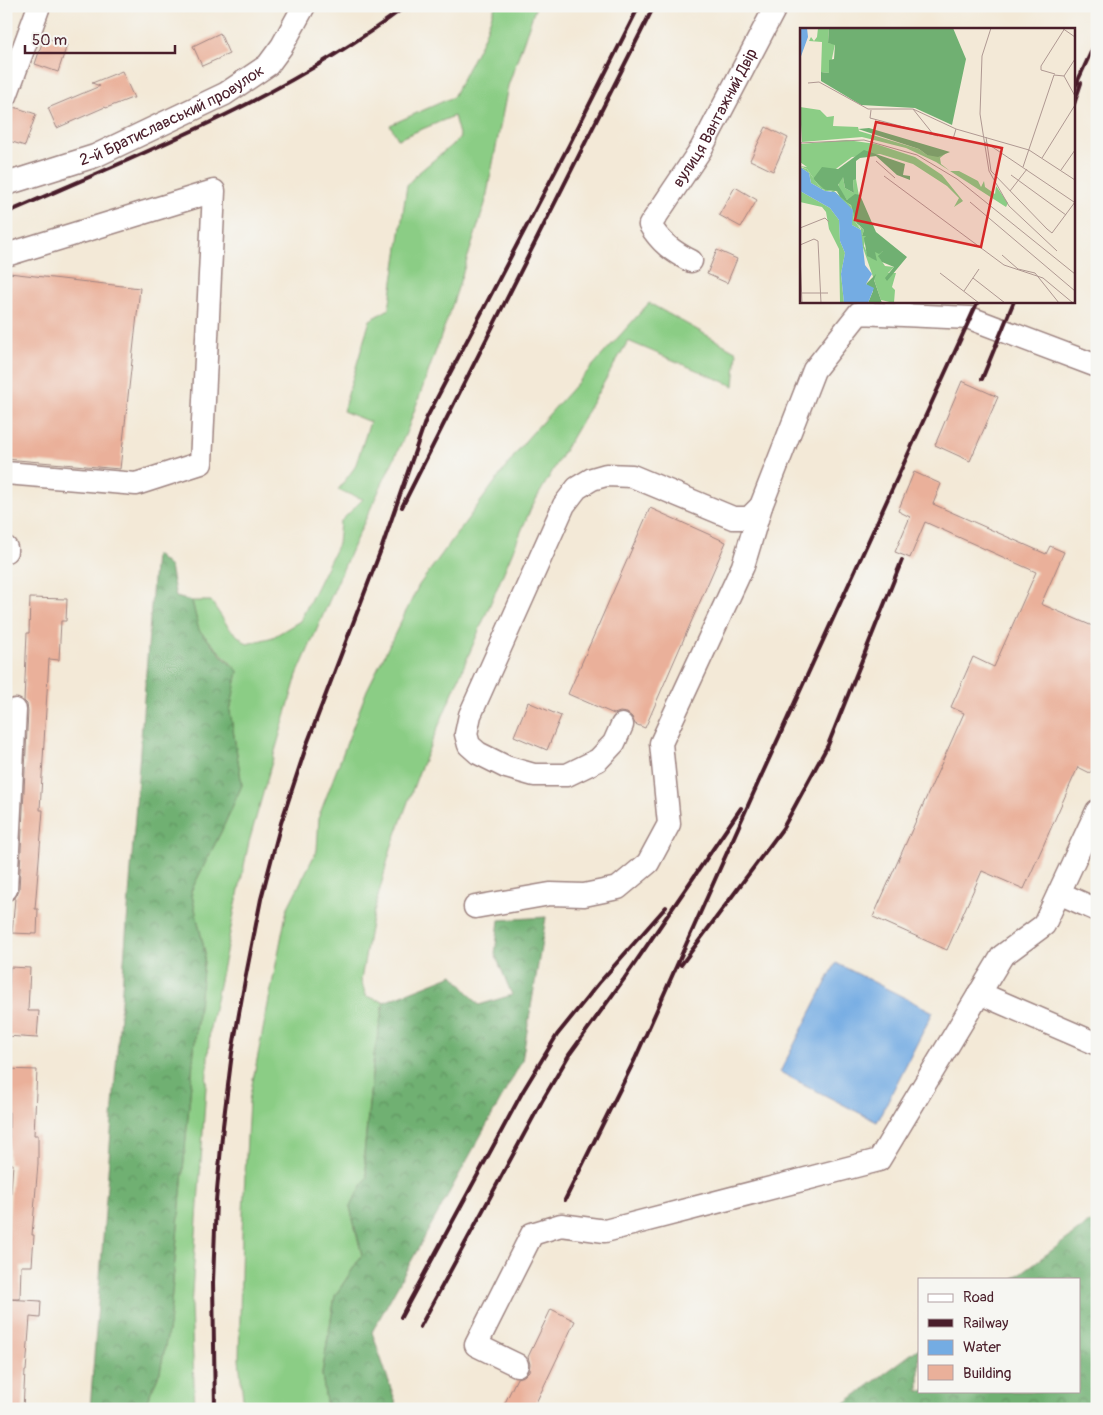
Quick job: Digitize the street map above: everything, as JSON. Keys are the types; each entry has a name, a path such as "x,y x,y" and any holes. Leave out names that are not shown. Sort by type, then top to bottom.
{"street":[{"path":"6,96 38,6"},
{"name":"2-й Братиславський провулок","path":"6,184 95,156 225,94 268,65 282,46 304,6"},
{"name":"вулиця Вантажний Двір","path":"691,261 674,252 656,236 650,225 701,149 776,6"},
{"path":"6,256 214,191 202,463 136,484 6,473"},
{"path":"475,907 550,894 584,896 618,888 648,863 669,824 661,743 743,566 761,506 814,370 859,313 970,318 1097,366"},
{"path":"622,725 614,743 598,760 567,774 534,775 516,769 478,753 469,745 466,734 470,715 564,505 577,488 592,479 606,475 632,476 733,518 749,518 761,506"},
{"path":"6,889 9,765 15,710"},
{"path":"517,1365 476,1345 532,1234 561,1225 605,1231 879,1160 1002,956 1044,925 1096,815"},
{"path":"1058,893 1097,910"},
{"path":"979,993 1097,1044"}],"green space":[{"path":"495,6 536,6 508,86 485,204 453,303 407,431 354,544 297,675 249,842 210,1028 191,1307 195,1409 143,1409 160,1372 169,1326 195,1039 205,953 191,891 242,785 230,711 238,671 199,630 192,601 211,601 229,628 247,644 273,637 300,621 338,544 340,522 363,499 338,490 355,467 370,422 343,411 370,320 389,309 407,185 417,174 460,138 454,116 398,139 390,125 453,97 483,39"},
{"path":"649,303 737,352 734,386 628,341 531,508 419,772 391,848 371,923 361,980 366,996 384,1002 374,1055 364,1154 367,1177 350,1207 362,1255 335,1296 322,1374 327,1409 244,1409 239,1359 242,1231 249,1100 287,909 317,850 319,816 367,690 419,585 526,440"},
{"path":"155,554 170,567 176,597 192,601 199,630 238,671 230,711 242,785 191,891 205,953 195,1039 169,1326 160,1372 143,1409 90,1409"},
{"path":"546,917 522,1061 372,1332 398,1409 327,1409 322,1374 335,1296 362,1255 350,1207 367,1177 364,1154 374,1055 384,1002 453,975 479,1005 512,995 495,954 499,920"},
{"path":"1097,1217 1097,1402 1083,1409 837,1409 918,1349 918,1392 1080,1392 1080,1278 1014,1278"}],"water":[{"path":"836,963 933,1012 877,1122 780,1072"}],"building":[{"path":"220,33 229,54 202,66 193,46"},
{"path":"44,37 67,45 58,72 35,64"},
{"path":"122,71 134,98 105,107 57,128 48,108 100,86 92,83"},
{"path":"14,107 36,114 25,146 6,140 6,129"},
{"path":"766,127 788,138 773,171 750,160"},
{"path":"735,187 757,200 741,227 719,215"},
{"path":"717,250 737,259 727,283 707,274"},
{"path":"9,273 140,288 120,469 6,459 6,295"},
{"path":"962,381 998,397 970,461 935,445"},
{"path":"914,472 941,484 933,504 1046,554 1050,546 1064,552 1041,604 1097,628 1097,759 1090,773 1078,767 1024,889 982,871 947,950 873,917 964,713 951,707 973,657 994,667 1036,572 925,522 910,558 895,552 910,517 898,511"},
{"path":"650,508 726,542 645,728 635,724 632,717 627,713 620,712 614,714 568,694"},
{"path":"30,598 67,599 66,621 61,621 59,660 49,659 40,810 43,810 35,909 38,909 37,934 12,933 15,898 19,890 28,711 27,704 24,701"},
{"path":"528,702 561,716 547,750 514,736"},
{"path":"10,967 30,968 28,1011 39,1011 37,1038 6,1036"},
{"path":"6,1069 37,1070 34,1135 38,1135 38,1164 32,1235 34,1235 32,1266 21,1266 20,1299 6,1299 6,1260 13,1164 9,1164 9,1112 6,1112"},
{"path":"6,1299 41,1301 40,1318 30,1317 23,1409 6,1409"},
{"path":"551,1309 575,1321 533,1409 502,1409 517,1378 524,1376 529,1371 528,1357"}],"railway":[{"path":"6,213 162,145 263,96 360,39 406,6"},
{"path":"215,1409 213,1282 216,1201 223,1126 232,1053 245,980 261,899 281,823 307,744 382,547 426,419 639,6"},
{"path":"402,507 654,6"},
{"path":"1076,85 1097,39"},
{"path":"1076,98 1081,83"},
{"path":"565,1200 635,1059 758,783 978,302"},
{"path":"982,379 1014,302"},
{"path":"681,965 783,828 828,745 902,560"},
{"path":"420,1327 542,1101 569,1055 624,979 741,808"},
{"path":"401,1317 523,1091 557,1035 599,983 666,907"}]}
